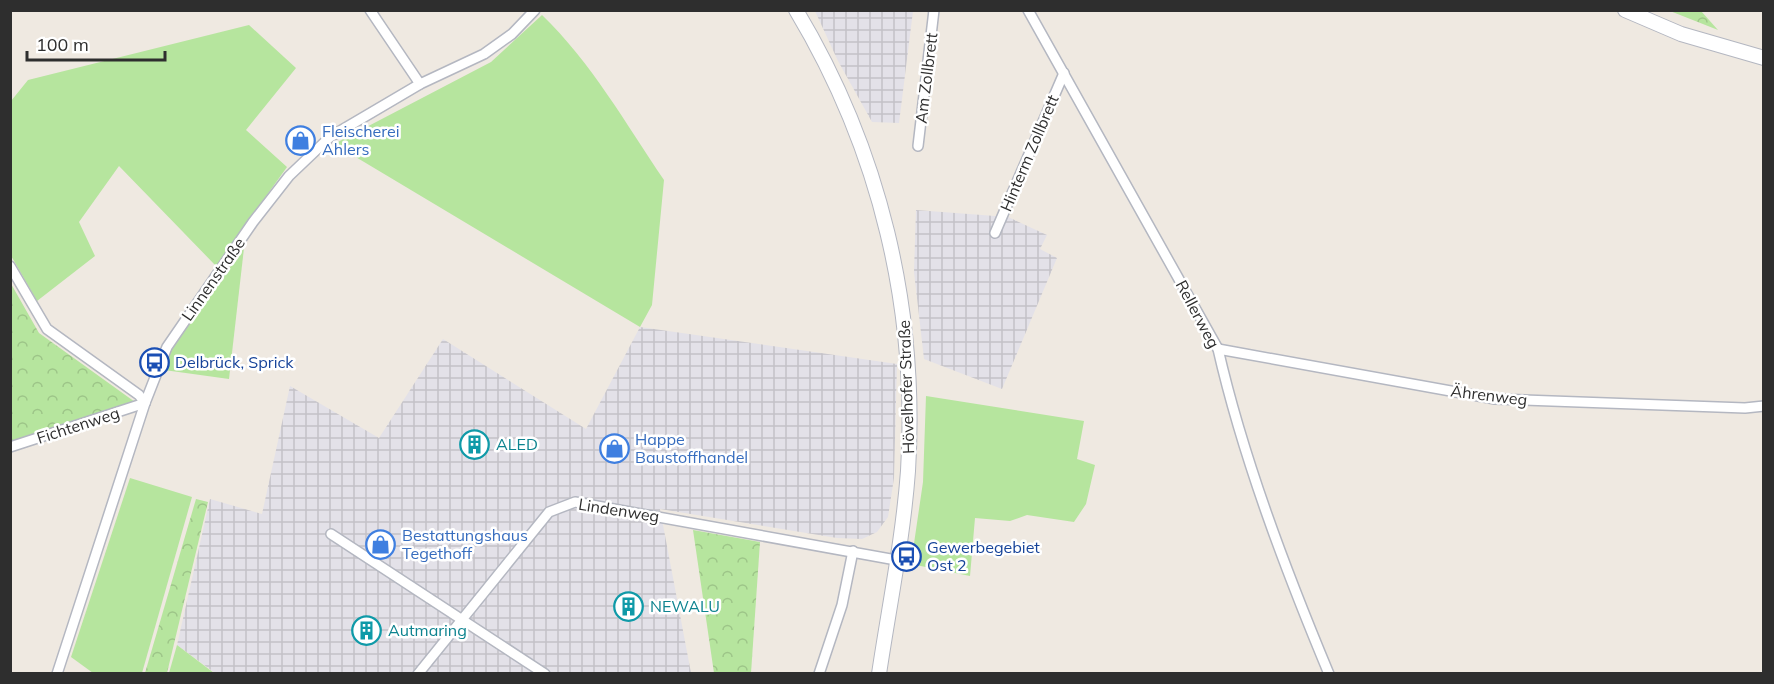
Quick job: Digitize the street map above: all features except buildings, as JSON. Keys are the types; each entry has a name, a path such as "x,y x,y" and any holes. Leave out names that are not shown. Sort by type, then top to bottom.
{"main road":[{"name":"Hövelhofer Straße","path":"796,10 832,78 861,145 882,208 896,266 908,344 910,413 906,496 879,674"},
{"path":"1625,10 1681,34 1764,58"}],"street":[{"path":"370,10 420,84"},
{"name":"Linnenstraße","path":"57,674 145,403 167,347 253,222 289,176 330,137 420,84 484,54 512,34 535,10"},
{"name":"Am Zollbrett","path":"918,146 934,10"},
{"name":"Rellerweg","path":"1028,10 1218,349 1227,389 1293,589 1329,674"},
{"name":"Hinterm Zollbrett","path":"995,233 1064,73"},
{"path":"10,266 46,329 139,395 145,403"},
{"name":"Ährenweg","path":"1218,349 1495,399 1745,408 1764,406"},
{"name":"Fichtenweg","path":"10,447 145,403"},
{"name":"Lindenweg","path":"418,674 549,512 575,502 896,560"},
{"path":"331,534 545,674"},
{"path":"819,674 842,605 853,551"}],"shaded area":[{"path":"815,11 913,11 899,123 872,122 838,61"},
{"path":"916,210 1008,217 1047,235 1040,249 1057,258 1002,389 924,359 914,272"},
{"name":"Gewerbegebiet Ost 2","path":"640,327 897,364 894,478 888,517 877,532 862,539 837,538 660,509 691,673 215,673 177,645 210,499 262,514 290,386 379,438 443,339 586,429"}],"green space":[{"path":"1670,11 1701,11 1718,30"},
{"path":"542,15 560,33 592,73 664,180 652,305 640,327 334,144 491,62"},
{"path":"249,25 296,68 246,130 287,167 216,266 119,166 79,222 95,256 37,301 10,254 11,101 28,80"},
{"path":"244,248 229,379 164,370 173,344"},
{"path":"10,282 39,333 135,402 11,441"},
{"path":"926,396 1084,421 1077,459 1095,465 1086,504 1074,522 1027,515 1010,521 975,518 970,576 911,564 923,482"},
{"path":"130,478 192,497 142,673 93,673 71,657"},
{"path":"196,499 208,502 167,673 145,673"},
{"path":"693,530 760,542 751,673 714,673"},
{"path":"177,645 214,673 169,673"}],"place":[{"name":"Fleischerei Ahlers","path":"301,140"},
{"name":"Delbrück, Sprick","path":"154,362"},
{"name":"ALED","path":"475,444"},
{"name":"Happe Baustoffhandel","path":"614,448"},
{"name":"Bestattungshaus Tegethoff","path":"381,544"},
{"name":"Gewerbegebiet Ost 2","path":"906,556"},
{"name":"NEWALU","path":"629,606"},
{"name":"Autmaring","path":"367,630"}]}
